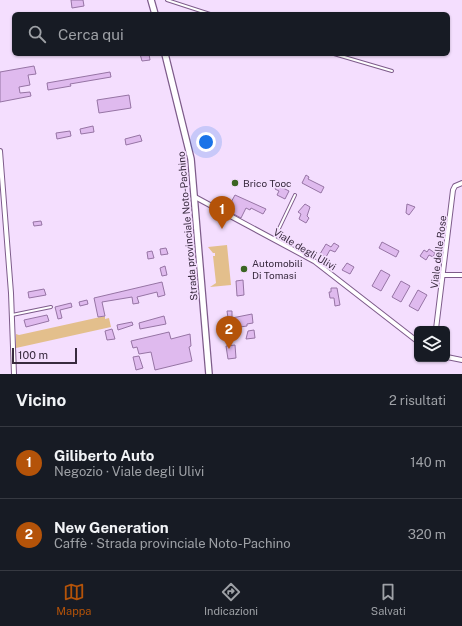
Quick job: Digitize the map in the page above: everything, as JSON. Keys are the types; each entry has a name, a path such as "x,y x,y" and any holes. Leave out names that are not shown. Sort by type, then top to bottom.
{"street":[{"path":"151,0 154,12"},
{"name":"Strada provinciale Noto-Pachino","path":"166,56 186,132 195,197 209,374"},
{"path":"0,151 12,316 14,374"},
{"name":"Viale delle Rose","path":"436,326 453,190 455,186 462,183"},
{"name":"Viale degli Ulivi","path":"195,197 314,261 414,339"},
{"path":"443,275 462,275"},
{"path":"450,358 462,360"}],"lane":[{"path":"167,0 204,12"},
{"path":"341,56 392,71"},
{"path":"274,239 295,195"},
{"path":"12,316 50,307"}],"shaded area":[{"path":"227,245 231,285 210,287 216,283 213,256 215,256 215,253 213,253 208,247"},
{"path":"105,316 105,319 109,318 111,327 16,348 16,334 19,335"}],"building":[{"path":"71,0 83,0 84,6 72,8"},
{"path":"141,56 149,56 150,60 142,61"},
{"path":"34,66 36,74 28,75 30,85 19,87 20,93 30,92 31,96 0,102 0,72"},
{"path":"110,72 111,77 70,84 71,86 48,90 47,83"},
{"path":"129,95 131,108 99,113 97,100"},
{"path":"93,126 94,132 81,134 80,129"},
{"path":"70,131 71,136 57,139 56,133"},
{"path":"140,135 142,141 126,145 125,139"},
{"path":"306,175 309,177 308,179 324,187 321,193 302,183"},
{"path":"277,185 289,191 285,199 277,195 279,191 275,189"},
{"path":"235,195 266,209 263,214 251,208 250,210 246,208 241,218 219,206 221,202 229,206"},
{"path":"305,204 310,207 307,216 309,218 306,223 299,219 301,214 298,212"},
{"path":"407,204 415,207 409,215 406,213"},
{"path":"41,221 42,225 34,226 33,222"},
{"path":"382,242 399,251 396,257 379,248"},
{"path":"334,243 339,246 335,252 330,250 326,257 320,254 326,244 331,247"},
{"path":"166,248 168,254 161,255 160,249"},
{"path":"429,249 435,253 433,257 429,255 426,260 420,256 424,250 427,252"},
{"path":"152,251 154,258 148,259 147,252"},
{"path":"347,263 354,267 350,274 342,270"},
{"path":"165,266 167,275 162,276 160,268"},
{"path":"381,270 390,275 381,291 372,286"},
{"path":"243,280 244,295 237,296 236,281"},
{"path":"401,281 410,286 401,302 392,297"},
{"path":"162,282 165,295 158,297 157,292 137,297 139,303 133,304 132,297 102,302 105,316 98,317 94,298"},
{"path":"331,288 337,288 340,305 335,306 334,298 330,298 329,292 331,292"},
{"path":"44,289 46,295 29,298 28,292"},
{"path":"418,290 427,295 418,311 409,306"},
{"path":"87,300 88,304 80,306 79,302"},
{"path":"71,303 72,307 60,310 62,318 58,319 55,307"},
{"path":"227,311 232,311 232,318 252,314 253,323 247,324 247,326 233,328 234,331 229,332 228,325 225,325 225,318 228,318"},
{"path":"47,315 49,321 26,327 24,320"},
{"path":"164,316 166,324 140,329 139,323"},
{"path":"132,322 133,325 118,330 117,325"},
{"path":"112,329 115,339 107,340 105,331"},
{"path":"254,330 255,338 246,339 248,331"},
{"path":"169,332 171,339 190,334 191,346 189,347 192,361 155,370 151,352 139,354 137,347 133,348 131,341"},
{"path":"235,345 236,358 228,359 226,346"},
{"path":"139,356 143,368 136,370 133,357"}],"place":[{"name":"Brico Tooc","path":"235,183"},
{"name":"Giliberto Auto","path":"222,229"},
{"name":"Automobili Di Tomasi","path":"244,269"},
{"name":"New Generation","path":"229,349"}]}
